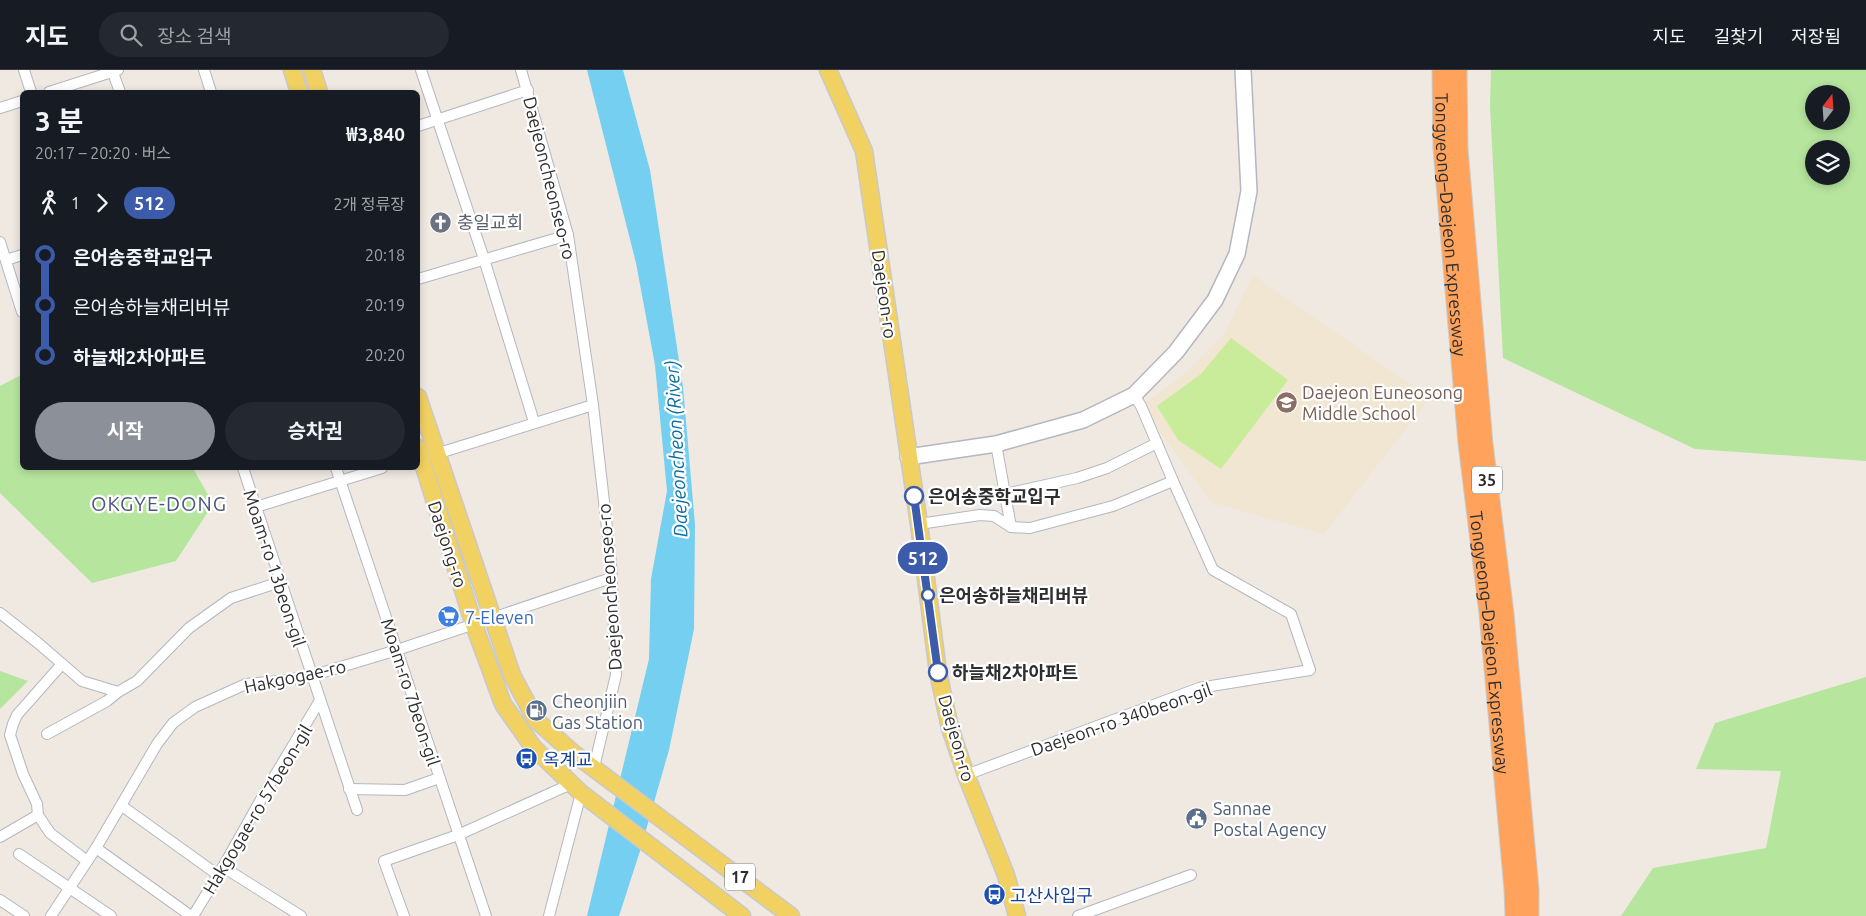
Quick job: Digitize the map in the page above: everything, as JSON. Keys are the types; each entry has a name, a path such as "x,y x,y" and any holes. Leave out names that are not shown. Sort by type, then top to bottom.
{"highway":[{"name":"Tongyeong–Daejeon Expressway","path":"1442,70 1443,148 1466,423 1521,890 1529,916"},
{"name":"Tongyeong–Daejeon Expressway","path":"1457,70 1458,148 1483,444 1504,614 1521,890 1515,916"}],"main road":[{"path":"292,70 298,90"},
{"path":"312,70 318,90"},
{"name":"Daejeon-ro","path":"828,70 864,151 919,524 938,672 950,728 966,775 1006,875 1017,916"},
{"path":"908,457 996,444 1084,420 1134,395 1176,352 1214,300 1237,254 1249,191 1243,70"},
{"name":"Daejong-ro","path":"420,419 423,453 474,625 503,704 533,748 576,788"},
{"name":"Daejong-ro","path":"423,453 492,618 512,675 536,720 572,752 595,768"},
{"name":"17","path":"595,768 791,916"},
{"name":"17","path":"576,788 742,916"}],"street":[{"path":"24,70 30,90"},
{"path":"204,70 210,90"},
{"path":"421,70 484,259 534,422"},
{"name":"Daejeoncheonseo-ro","path":"521,70 568,235 593,405 611,578 616,675 595,768"},
{"path":"55,90 115,71 120,90"},
{"path":"420,125 528,90"},
{"path":"0,108 20,102"},
{"path":"420,278 568,235"},
{"path":"0,242 20,306"},
{"path":"6,260 20,256"},
{"path":"919,524 980,515 994,516 1011,527 1030,528 1113,506 1173,481 1134,395"},
{"path":"423,453 593,405"},
{"path":"1005,494 1085,476 1108,468 1157,443"},
{"path":"996,444 1011,527"},
{"name":"Moam-ro 13beon-gil","path":"244,470 319,702 357,810"},
{"name":"Moam-ro 7beon-gil","path":"337,470 486,916"},
{"path":"256,507 376,470"},
{"name":"Daejeon-ro 340beon-gil","path":"966,775 1199,688 1310,670 1291,614 1213,570 1173,481"},
{"path":"492,618 611,578"},
{"path":"47,734 107,701 137,681 189,628 231,598 280,582"},
{"path":"0,613 82,681 118,692"},
{"name":"Hakgogae-ro","path":"51,916 122,806 157,744 173,723 195,707 246,684 311,676 492,618"},
{"path":"62,664 17,714 10,735 37,804 38,815 50,833 87,861"},
{"name":"Hakgogae-ro 57beon-gil","path":"192,916 221,871 319,702"},
{"path":"350,789 405,790 439,778"},
{"path":"404,916 384,862 576,788"},
{"path":"549,916 576,788"},
{"path":"122,806 221,871 301,916"},
{"path":"0,837 38,815"},
{"path":"96,848 192,916"},
{"path":"19,854 70,886 111,916"},
{"path":"1078,916 1191,875"},
{"path":"0,900 24,916"}],"shaded area":[{"name":"Daejeon Euneosong Middle School","path":"1253,275 1430,398 1324,534 1211,502 1141,406 1186,373 1223,336"}],"green space":[{"path":"1491,70 1866,70 1866,461 1695,449 1503,358 1490,106"},
{"path":"1231,338 1288,380 1221,469 1178,440 1157,406 1201,374"},
{"path":"20,376 20,470 194,470 213,504 176,561 92,583 0,493 0,386"},
{"path":"0,671 28,681 0,709"},
{"path":"1866,677 1866,916 1621,916 1653,868 1766,848 1781,771 1696,769 1715,723"}],"water":[{"name":"Daejeoncheon (River)","path":"587,70 623,70 650,170 683,387 695,525 694,629 669,750 619,916 587,916 649,659 651,579 667,491 655,365 636,263"}],"bus line":[{"name":"512","path":"914,496 938,672"}],"place":[{"name":"충일교회","path":"441,222"},
{"name":"Daejeon Euneosong Middle School","path":"1286,402"},
{"name":"은어송중학교입구","path":"914,496"},
{"name":"은어송하늘채리버뷰","path":"928,595"},
{"name":"7-Eleven","path":"449,617"},
{"name":"하늘채2차아파트","path":"938,672"},
{"name":"Cheonjiin Gas Station","path":"536,711"},
{"name":"옥계교","path":"527,759"},
{"name":"Sannae Postal Agency","path":"1197,818"},
{"name":"고산사입구","path":"994,895"}],"district":[{"name":"OKGYE-DONG","path":"159,503"}]}
